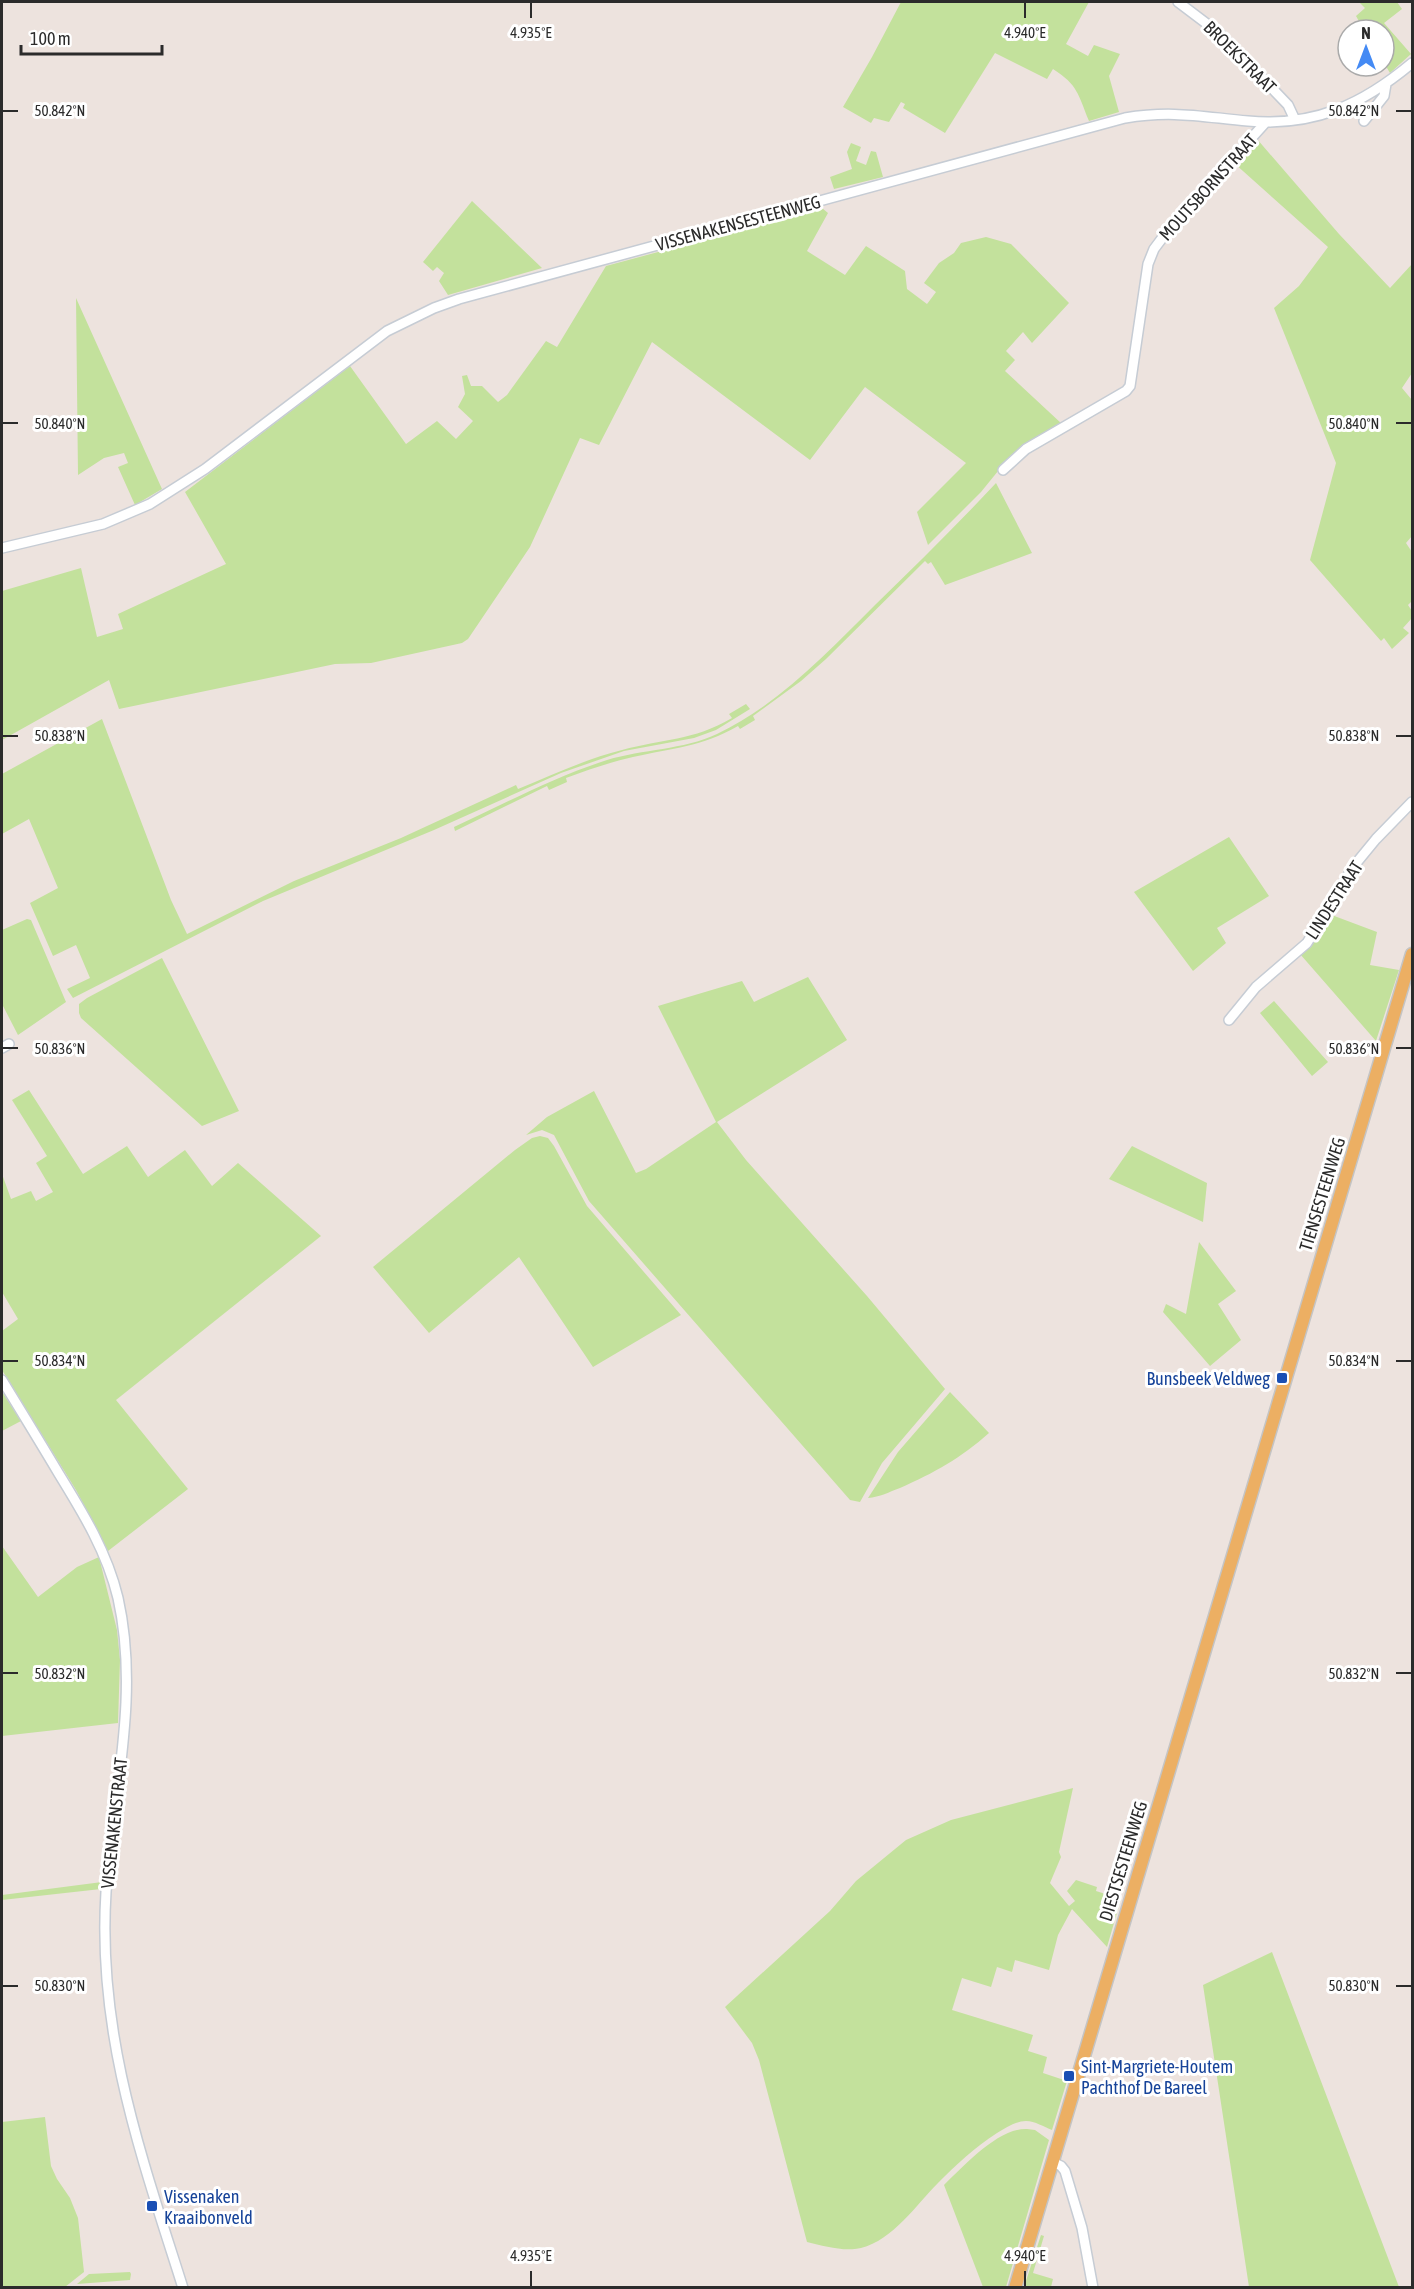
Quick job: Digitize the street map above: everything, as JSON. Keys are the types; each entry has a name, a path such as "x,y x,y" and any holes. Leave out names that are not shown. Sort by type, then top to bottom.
{"main road":[{"name":"TIENSESTEENWEG","path":"1266,1445 1413,954"},
{"name":"DIESTSESTEENWEG","path":"1015,2288 1266,1445"}],"street":[{"name":"BROEKSTRAAT","path":"1178,2 1219,33 1288,105 1295,120"},
{"name":"VISSENAKENSESTEENWEG","path":"2,548 73,532 127,515 182,485 387,331 415,316 459,299 1125,118 1149,114 1185,114 1266,122 1295,120 1333,113 1386,84 1413,63"},
{"path":"1364,121 1384,96 1386,84"},
{"name":"MOUTSBORNSTRAAT","path":"1003,470 1026,449 1126,392 1130,386 1148,264 1154,249 1266,122"},
{"name":"LINDESTRAAT","path":"1229,1020 1256,987 1307,944 1353,867 1376,839 1413,802"},
{"name":"VISSENAKENSTRAAT","path":"2,1380 87,1520 104,1554 118,1598 126,1647 127,1697 106,1892 109,2001 122,2081 183,2288"},
{"path":"1053,2162 1065,2171 1082,2228 1093,2288"}],"green space":[{"path":"901,2 1089,2 1066,44 1088,56 1094,45 1120,54 1109,76 1119,112 1089,121 1072,85 1053,69 1047,79 995,53 945,133 903,108 905,104 901,102 889,122 874,118 871,123 843,107"},
{"path":"1359,2 1397,2 1402,9 1390,18 1357,18 1356,16 1365,8"},
{"path":"1396,37 1411,54 1396,68"},
{"path":"1257,139 1339,234 1390,288 1412,264 1412,373 1402,388 1412,400 1412,536 1406,543 1412,552 1412,601 1408,605 1412,611 1412,618 1403,628 1409,633 1392,649 1384,638 1381,641 1310,560 1336,463 1274,308 1299,286 1328,247 1234,163"},
{"path":"851,143 861,147 856,161 866,165 871,151 876,152 883,177 834,189 830,177 852,169 847,152"},
{"path":"472,201 542,268 448,295 439,281 444,273 437,267 433,271 423,262"},
{"path":"822,208 828,213 807,251 845,275 866,246 905,271 907,289 927,304 936,292 924,283 939,263 954,253 961,243 986,237 1011,244 1069,303 1032,343 1023,332 1006,351 1015,360 1005,371 1062,424 1007,460 981,492 928,545 917,512 966,463 865,387 810,460 652,342 599,445 580,438 530,547 468,639 462,643 371,663 335,664 119,709 109,680 2,740 2,591 81,568 97,637 123,629 118,614 226,564 185,492 350,366 406,444 437,421 456,439 473,421 458,407 465,394 462,376 467,375 471,386 482,386 498,402 507,395 546,341 557,347 606,266"},
{"path":"76,298 162,489 135,505 118,467 128,463 124,453 104,458 78,475"},
{"path":"996,483 1032,553 945,585 931,562 928,564 925,561 826,659 801,681 753,716 755,720 740,729 738,726 699,743 624,759 566,778 567,782 549,790 547,786 455,831 454,827 587,767 621,756 704,739 717,734 761,708 820,659"},
{"path":"746,704 750,709 716,730 694,738 624,751 561,773 434,830 263,901 73,998 67,989 90,978 76,945 53,956 30,903 58,888 29,819 2,834 2,774 102,719 171,900 187,934 294,881 401,838 516,785 518,789 609,754 704,731 732,718 729,714"},
{"path":"1229,837 1269,896 1217,928 1226,943 1193,971 1134,892"},
{"path":"1329,914 1377,932 1370,965 1399,970 1376,1041 1300,954 1321,931"},
{"path":"27,919 31,920 66,1002 18,1035 2,1004 2,930"},
{"path":"162,958 239,1111 202,1126 81,1018 79,1013 79,1004 87,998"},
{"path":"808,977 847,1040 717,1122 746,1160 867,1296 945,1389 882,1463 860,1502 850,1500 589,1201 554,1135 542,1130 526,1135 547,1117 594,1091 636,1173 646,1169 716,1122 658,1006 742,981 754,1002"},
{"path":"1274,1001 1328,1062 1312,1076 1260,1013"},
{"path":"29,1090 83,1174 127,1146 148,1177 185,1150 212,1186 238,1163 321,1236 116,1400 188,1489 108,1551 76,1490 2,1370 2,1331 18,1319 2,1292 2,1174 11,1199 31,1191 36,1201 53,1192 36,1163 47,1156 12,1100"},
{"path":"540,1136 548,1138 554,1146 587,1206 681,1315 593,1367 519,1257 429,1333 373,1267 515,1150 532,1138"},
{"path":"1132,1146 1207,1183 1203,1222 1109,1179"},
{"path":"1199,1242 1236,1291 1218,1304 1241,1340 1210,1366 1163,1312 1166,1304 1186,1314"},
{"path":"950,1392 989,1433 936,1471 900,1488 868,1498 898,1452"},
{"path":"2,1394 21,1421 2,1431"},
{"path":"2,1546 38,1597 77,1567 99,1557 117,1630 120,1660 118,1723 2,1736"},
{"path":"1073,1788 1059,1852 1061,1857 1050,1883 1069,1906 1075,1901 1067,1891 1076,1880 1097,1887 1096,1891 1121,1899 1107,1947 1072,1909 1058,1935 1049,1970 1015,1960 1012,1972 997,1967 991,1987 962,1978 952,2010 1033,2035 1028,2051 1047,2057 1043,2073 1067,2081 1052,2130 1036,2123 1022,2121 997,2133 973,2150 894,2230 873,2244 848,2249 807,2242 759,2060 752,2043 725,2007 830,1911 856,1881 906,1840 951,1820"},
{"path":"102,1882 101,1889 2,1900 2,1895"},
{"path":"1272,1952 1399,2287 1249,2287 1203,1985"},
{"path":"45,2117 51,2166 70,2198 78,2218 84,2272 65,2287 2,2287 2,2122"},
{"path":"1016,2130 1035,2130 1049,2140 1006,2287 983,2287 944,2185 993,2141"},
{"path":"1041,2235 1044,2236 1033,2273 1053,2279 1051,2287 1024,2287"},
{"path":"130,2272 130,2280 77,2284 89,2274"}],"place":[{"name":"Bunsbeek Veldweg","path":"1282,1378"},
{"name":"Sint-Margriete-Houtem Pachthof De Bareel","path":"1069,2076"},
{"name":"Vissenaken Kraaibonveld","path":"152,2206"}]}
